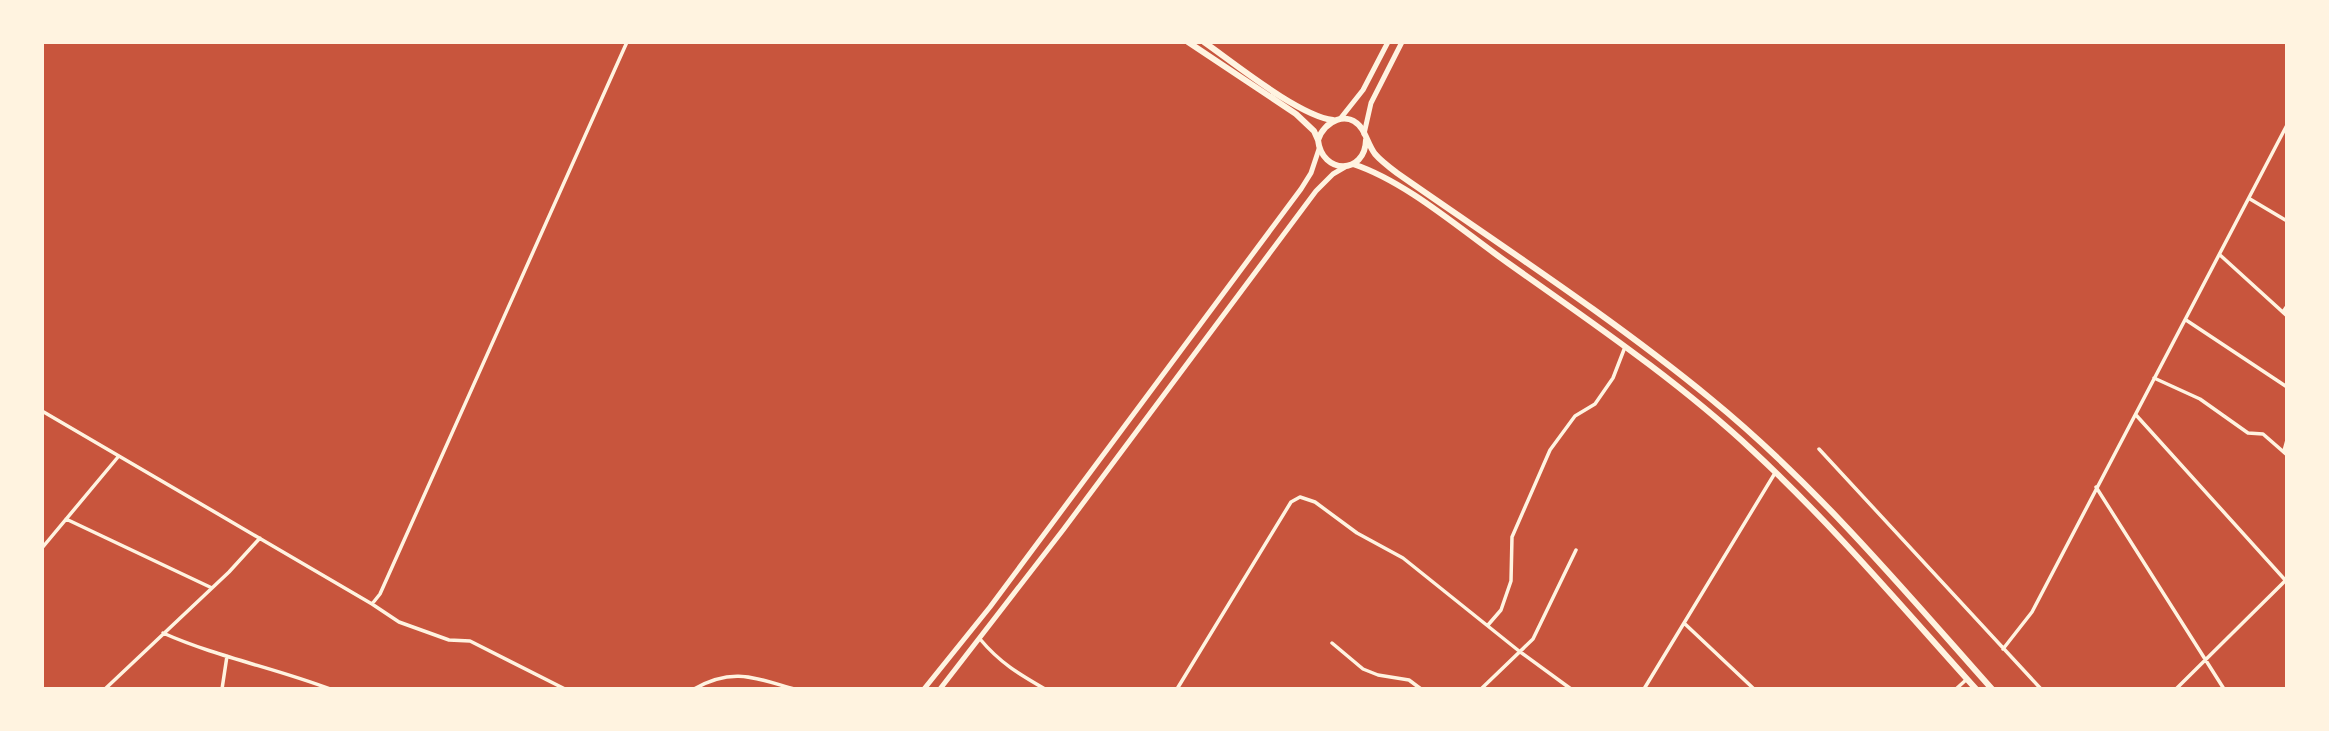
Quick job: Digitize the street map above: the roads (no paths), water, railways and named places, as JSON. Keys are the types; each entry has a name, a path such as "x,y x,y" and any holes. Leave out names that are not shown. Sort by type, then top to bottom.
{"highway":[{"path":"1188,42 1296,114 1314,131 1322,156 1333,164 1349,165 1381,174 1578,311 1705,408 1844,542 1976,689"},
{"path":"1203,42 1320,119 1352,121 1378,158 1397,173 1585,301 1712,400 1801,481 1992,689"},
{"path":"1318,140 1321,132 1336,120"},
{"path":"1349,165 1363,154 1365,137"},
{"path":"1938,646 1947,639"}],"main road":[{"path":"1336,120 1363,90 1388,42"},
{"path":"1365,137 1371,103 1402,42"},
{"path":"924,689 989,607 1301,189 1311,173 1319,149"},
{"path":"940,689 1316,191 1333,174 1349,165"}],"street":[{"path":"372,604 380,594 430,486 626,42"},
{"path":"2003,649 2032,612 2287,125"},
{"path":"2280,139 2287,142"},
{"path":"2250,199 2287,221"},
{"path":"2220,255 2287,316"},
{"path":"2283,312 2287,306"},
{"path":"2186,320 2287,387"},
{"path":"1488,626 1501,610 1511,581 1513,537 1550,450 1575,416 1595,404 1613,378 1625,347"},
{"path":"2154,379 2200,400 2248,433 2263,434 2286,453"},
{"path":"42,411 399,622 449,640 470,641 565,689"},
{"path":"2136,415 2287,581 2176,689"},
{"path":"2286,453 2287,440"},
{"path":"1819,449 2041,689"},
{"path":"42,548 118,457"},
{"path":"1644,689 1775,473"},
{"path":"2096,487 2224,689"},
{"path":"1177,689 1291,502 1300,497 1315,502 1357,533 1404,558 1519,651 1571,689"},
{"path":"66,519 212,588"},
{"path":"105,689 212,588 260,538"},
{"path":"1481,689 1533,639 1577,550"},
{"path":"1684,624 1754,689"},
{"path":"163,634 330,689"},
{"path":"980,639 1014,672 1045,689"},
{"path":"1332,643 1363,670 1409,680 1421,689"},
{"path":"222,689 227,656"},
{"path":"694,689 727,676 745,676 794,689"},
{"path":"1956,689 1967,679"}]}
